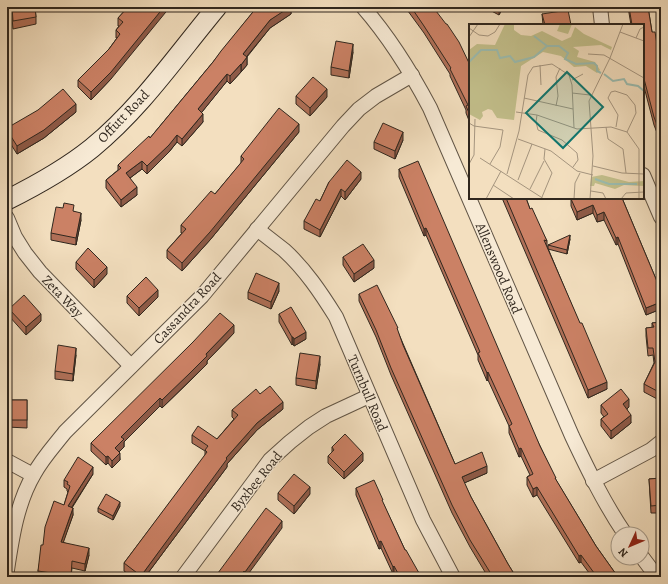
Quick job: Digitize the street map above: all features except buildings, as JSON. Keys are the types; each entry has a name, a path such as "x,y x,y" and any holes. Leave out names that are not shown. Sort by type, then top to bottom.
{"street":[{"name":"Offutt Road","path":"7,200 72,163 129,114 217,7"},
{"name":"Allenswood Road","path":"363,7 394,46 412,75 430,108 469,198"},
{"path":"600,7 602,24"},
{"name":"Cassandra Road","path":"7,570 12,535 21,503 33,475 46,454 65,432 202,296 343,126 359,109 376,96 412,75"},
{"path":"644,177 661,217"},
{"name":"Allenswood Road","path":"469,199 572,436 593,481 621,526"},
{"name":"Zeta Way","path":"7,218 24,253 40,272 131,366"},
{"name":"Turnbull Road","path":"257,229 284,250 303,270 318,289 336,317 423,520 453,577"},
{"name":"Byxbee Road","path":"183,577 270,460 290,442 326,416 370,396"},
{"path":"593,481 651,450 661,442"},
{"path":"7,461 33,475"},
{"path":"649,566 657,577"}]}
